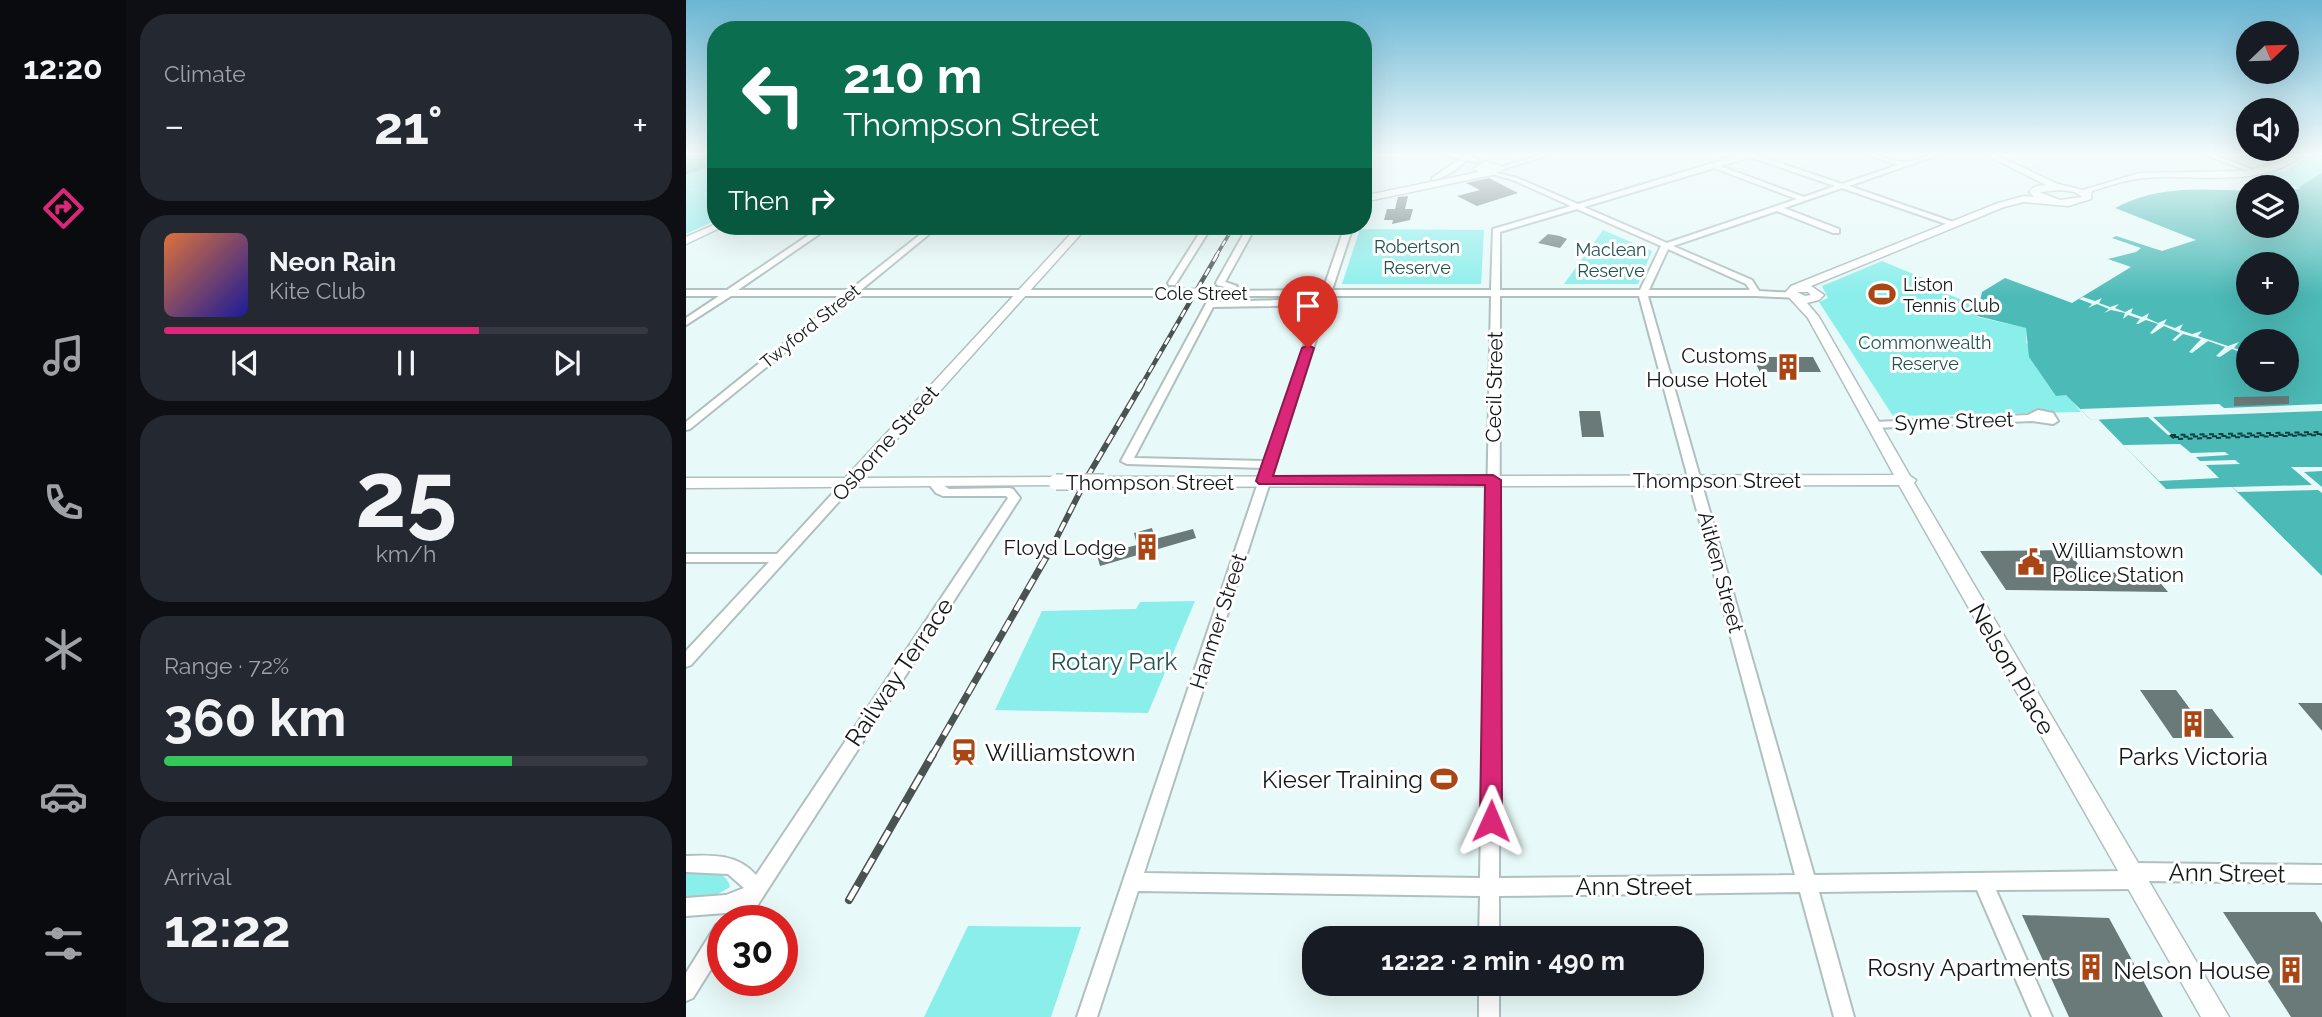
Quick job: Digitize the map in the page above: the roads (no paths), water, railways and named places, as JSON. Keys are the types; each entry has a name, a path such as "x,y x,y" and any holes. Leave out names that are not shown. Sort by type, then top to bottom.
{"street":[{"path":"1565,201 1751,284 1758,293"},
{"name":"Cecil Street","path":"1489,926 1496,230 1590,201"},
{"path":"1643,294 1665,246 1797,201"},
{"path":"1888,201 1955,224"},
{"path":"1794,293 1825,275 2009,201"},
{"path":"2001,205 2014,201"},
{"path":"2062,201 2080,201"},
{"path":"1777,208 1836,231"},
{"path":"686,242 707,232"},
{"path":"686,322 814,235"},
{"name":"Twyford Street","path":"686,427 924,235"},
{"name":"Osborne Street","path":"686,660 1075,235"},
{"path":"1172,283 1202,235"},
{"path":"1247,235 1220,285 1326,294"},
{"name":"Hanmer Street","path":"1087,1017 1346,235"},
{"path":"1729,275 1740,283 1745,293"},
{"path":"1814,317 1811,304 1817,295 1816,284 1825,275"},
{"path":"1794,293 1806,288 1817,295"},
{"name":"Cole Street","path":"686,293 1794,293"},
{"name":"Nelson Place","path":"1794,293 1814,317 1908,480 1984,621 2216,1017"},
{"path":"1268,465 1126,461 1210,304 1326,294"},
{"name":"Aitken Street","path":"1643,294 1844,1017"},
{"name":"Syme Street","path":"1875,425 2034,418"},
{"name":"Thompson Street","path":"686,483 1908,480"},
{"name":"Railway Terrace","path":"747,905 787,840 1014,498 1009,492 947,493 934,483"},
{"path":"686,558 779,558"},
{"path":"686,864 735,867 746,873 757,891 730,902 694,907"},
{"name":"Ann Street","path":"1132,882 1490,887 1808,885 2322,874"},
{"path":"1983,882 2042,1017"},
{"path":"686,991 707,959"},
{"path":"702,967 707,961"},
{"path":"1489,996 1489,1017"}],"railway":[{"path":"1216,256 1229,235"},
{"path":"1141,386 1217,255"},
{"path":"1051,549 1089,474 1142,384"},
{"path":"932,756 1052,547"},
{"path":"849,900 933,754"}],"place":[{"name":"Liston Tennis Club","path":"1882,294"},
{"name":"Customs House Hotel","path":"1788,367"},
{"name":"Floyd Lodge","path":"1147,547"},
{"name":"Williamstown Police Station","path":"2031,562"},
{"name":"Parks Victoria","path":"2193,724"},
{"name":"Williamstown","path":"964,752"},
{"name":"Kieser Training","path":"1444,779"},
{"name":"Rosny Apartments","path":"2091,967"},
{"name":"Nelson House","path":"2291,970"}],"park label":[{"name":"Robertson Reserve","path":"1417,256"},
{"name":"Maclean Reserve","path":"1611,259"},
{"name":"Commonwealth Reserve","path":"1925,352"},
{"name":"Rotary Park","path":"1114,661"}]}
